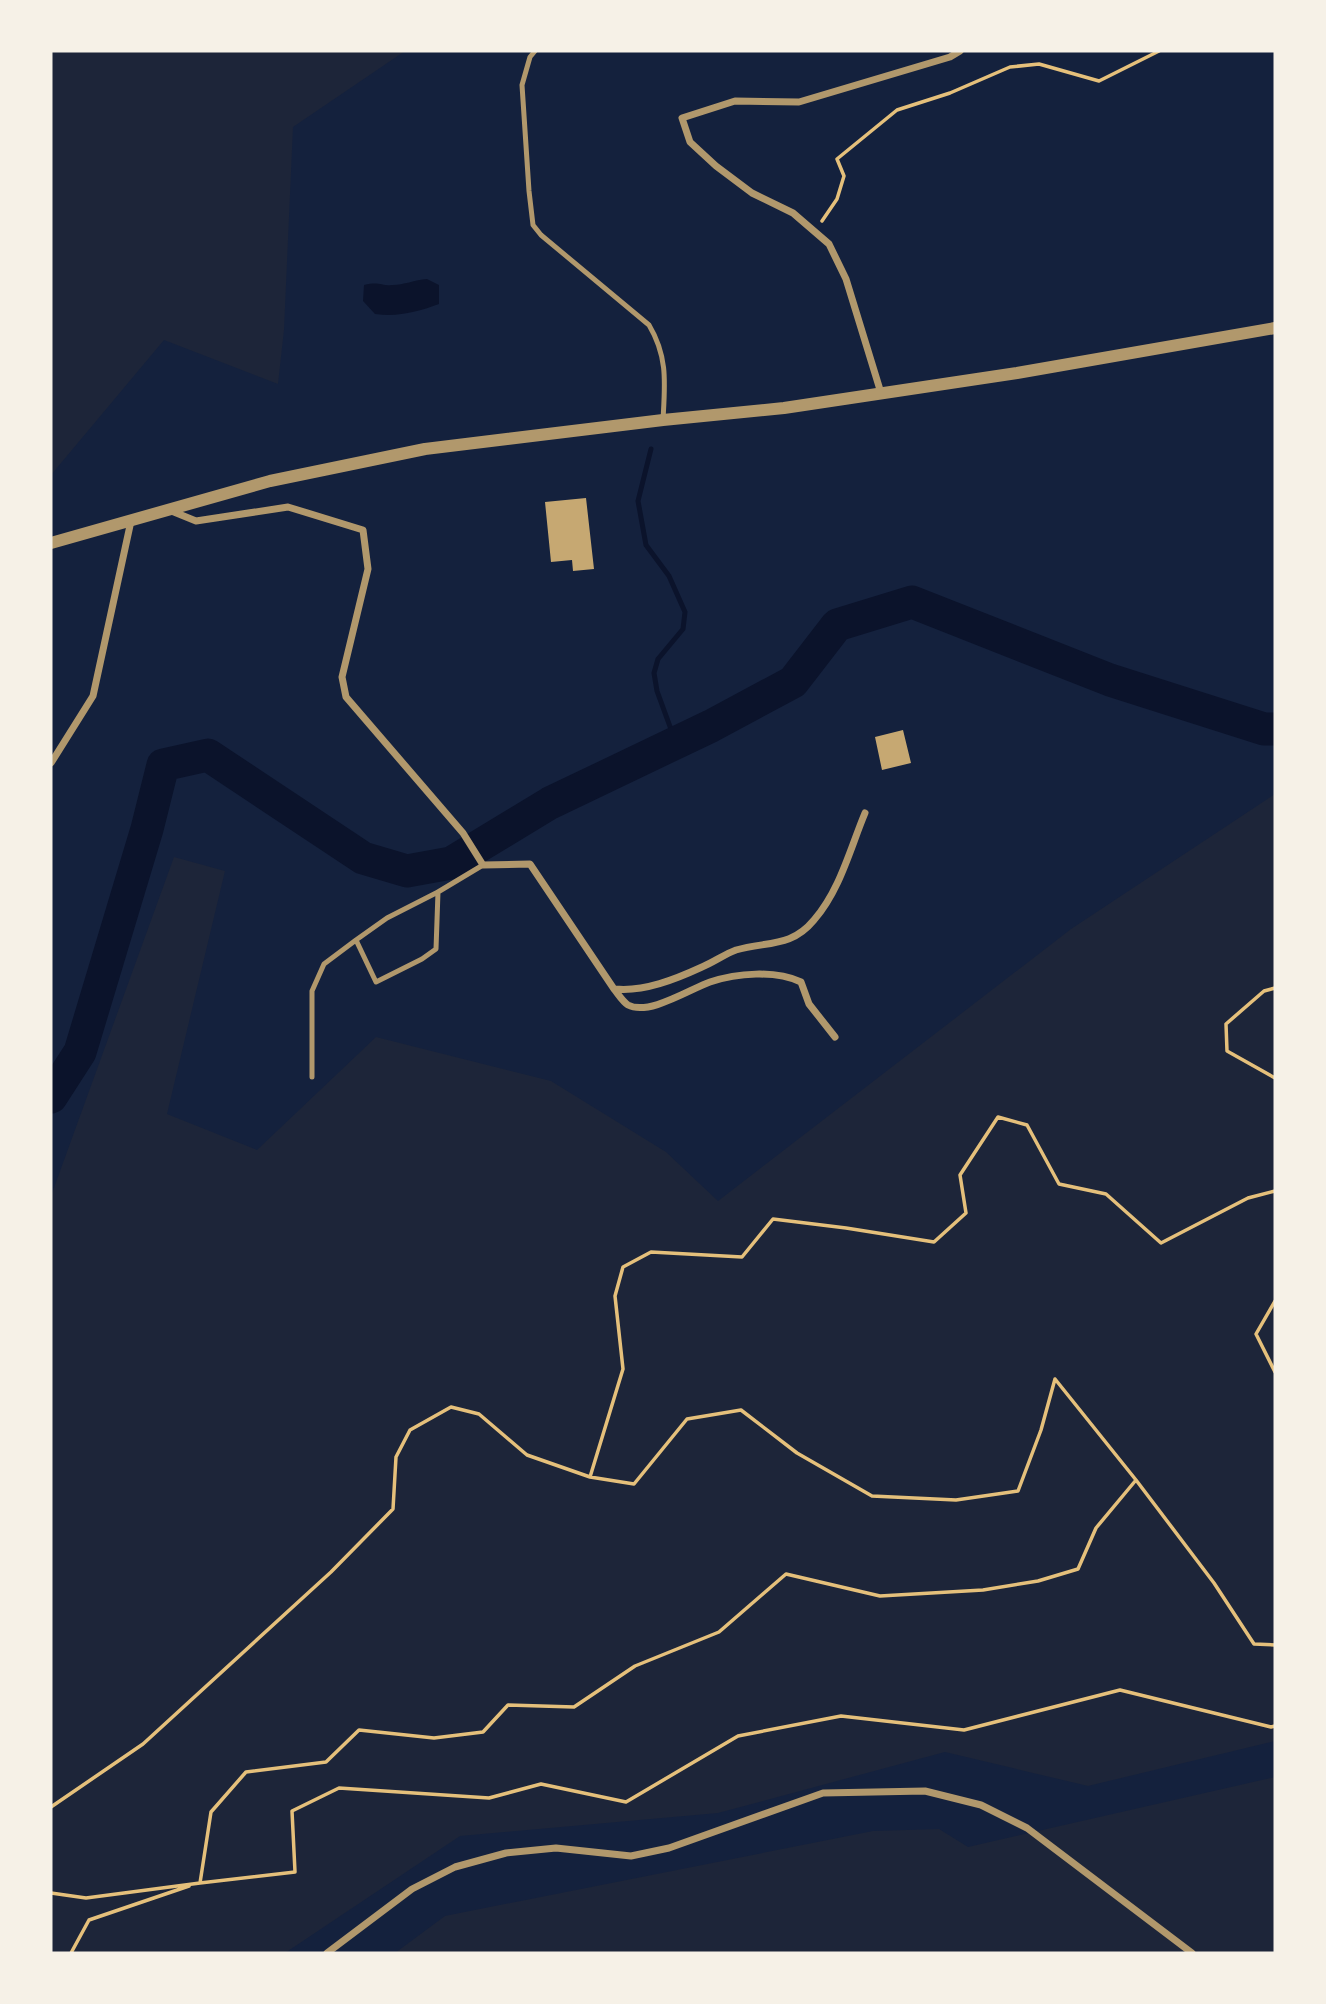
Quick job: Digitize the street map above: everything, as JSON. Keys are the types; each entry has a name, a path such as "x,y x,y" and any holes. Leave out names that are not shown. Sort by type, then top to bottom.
{"street":[{"path":"881,393 846,279 829,243 793,213 752,193 716,166 690,142 682,118 735,101 799,102 950,57 960,51"},
{"path":"51,543 270,481 425,449 784,408 1017,373 1275,328"},
{"path":"169,510 196,521 288,507 363,530 368,569 342,677 346,697 463,833 483,865 530,863 614,989 627,1004 637,1007 653,1005 724,978 772,975 790,977 801,982 809,1004 835,1037"},
{"path":"51,763 93,696 131,520"},
{"path":"614,989 628,990 653,985 702,967 736,950 789,941 815,920 830,895 842,873 864,813"},
{"path":"327,1953 412,1889 455,1867 506,1853 556,1848 631,1856 669,1848 823,1793 925,1791 981,1805 1027,1828 1192,1953"}],"lane":[{"path":"535,51 522,85 533,225 541,235 649,325 659,343 666,376 663,420"},
{"path":"312,1077 312,991 324,964 387,918 483,865"},
{"path":"356,940 376,982 422,959 436,949 438,892"}],"path":[{"path":"814,231 837,199 844,176 837,159 897,110 950,93 1010,67 1040,64 1099,80 1159,51"},
{"path":"1275,988 1264,991 1226,1024 1227,1051 1275,1078"},
{"path":"590,1476 623,1369 615,1296 623,1267 651,1252 742,1257 773,1219 934,1242 966,1213 960,1174 998,1117 1027,1125 1059,1184 1106,1194 1161,1243 1248,1198 1275,1191"},
{"path":"1275,1301 1256,1334 1275,1372"},
{"path":"51,1807 143,1744 331,1572 393,1509 396,1457 410,1430 451,1407 480,1414 527,1455 590,1476 634,1484 687,1419 741,1410 797,1453 872,1496 956,1500 1018,1491 1041,1430 1055,1379 1214,1583 1254,1644 1275,1646"},
{"path":"200,1883 211,1812 246,1772 326,1762 359,1730 434,1738 483,1732 508,1705 574,1707 635,1666 719,1632 786,1574 880,1596 983,1590 1038,1581 1078,1569 1096,1528 1136,1480"},
{"path":"51,1893 86,1898 295,1872 292,1811 339,1788 489,1798 541,1784 626,1802 738,1736 841,1716 964,1730 1119,1690 1275,1726"},
{"path":"71,1953 89,1920 200,1883"}],"shaded area":[{"path":"51,51 405,51 293,127 284,330 278,384 164,340 51,475"},
{"path":"427,279 439,285 439,304 408,313 384,315 375,314 363,301 364,285 397,285"},
{"path":"1275,794 1275,1741 1088,1786 945,1752 718,1813 460,1836 285,1953 51,1953 51,1196 174,857 225,871 167,1114 257,1150 376,1037 551,1081 666,1152 718,1201 1071,929"},
{"path":"1275,1777 1275,1953 395,1953 445,1916 873,1831 939,1829 968,1847"}],"building":[{"path":"586,498 594,569 573,571 572,560 551,562 545,502"},
{"path":"903,730 911,763 882,770 875,737"}],"waterway":[{"path":"651,449 638,501 646,545 669,576 685,612 683,629 658,659 654,673 657,691 676,743"},
{"path":"51,1097 80,1052 147,829 163,765 208,755 363,858 407,871 451,863 550,803 711,726 793,682 837,625 912,602 1110,680 1264,729 1275,729"}]}
